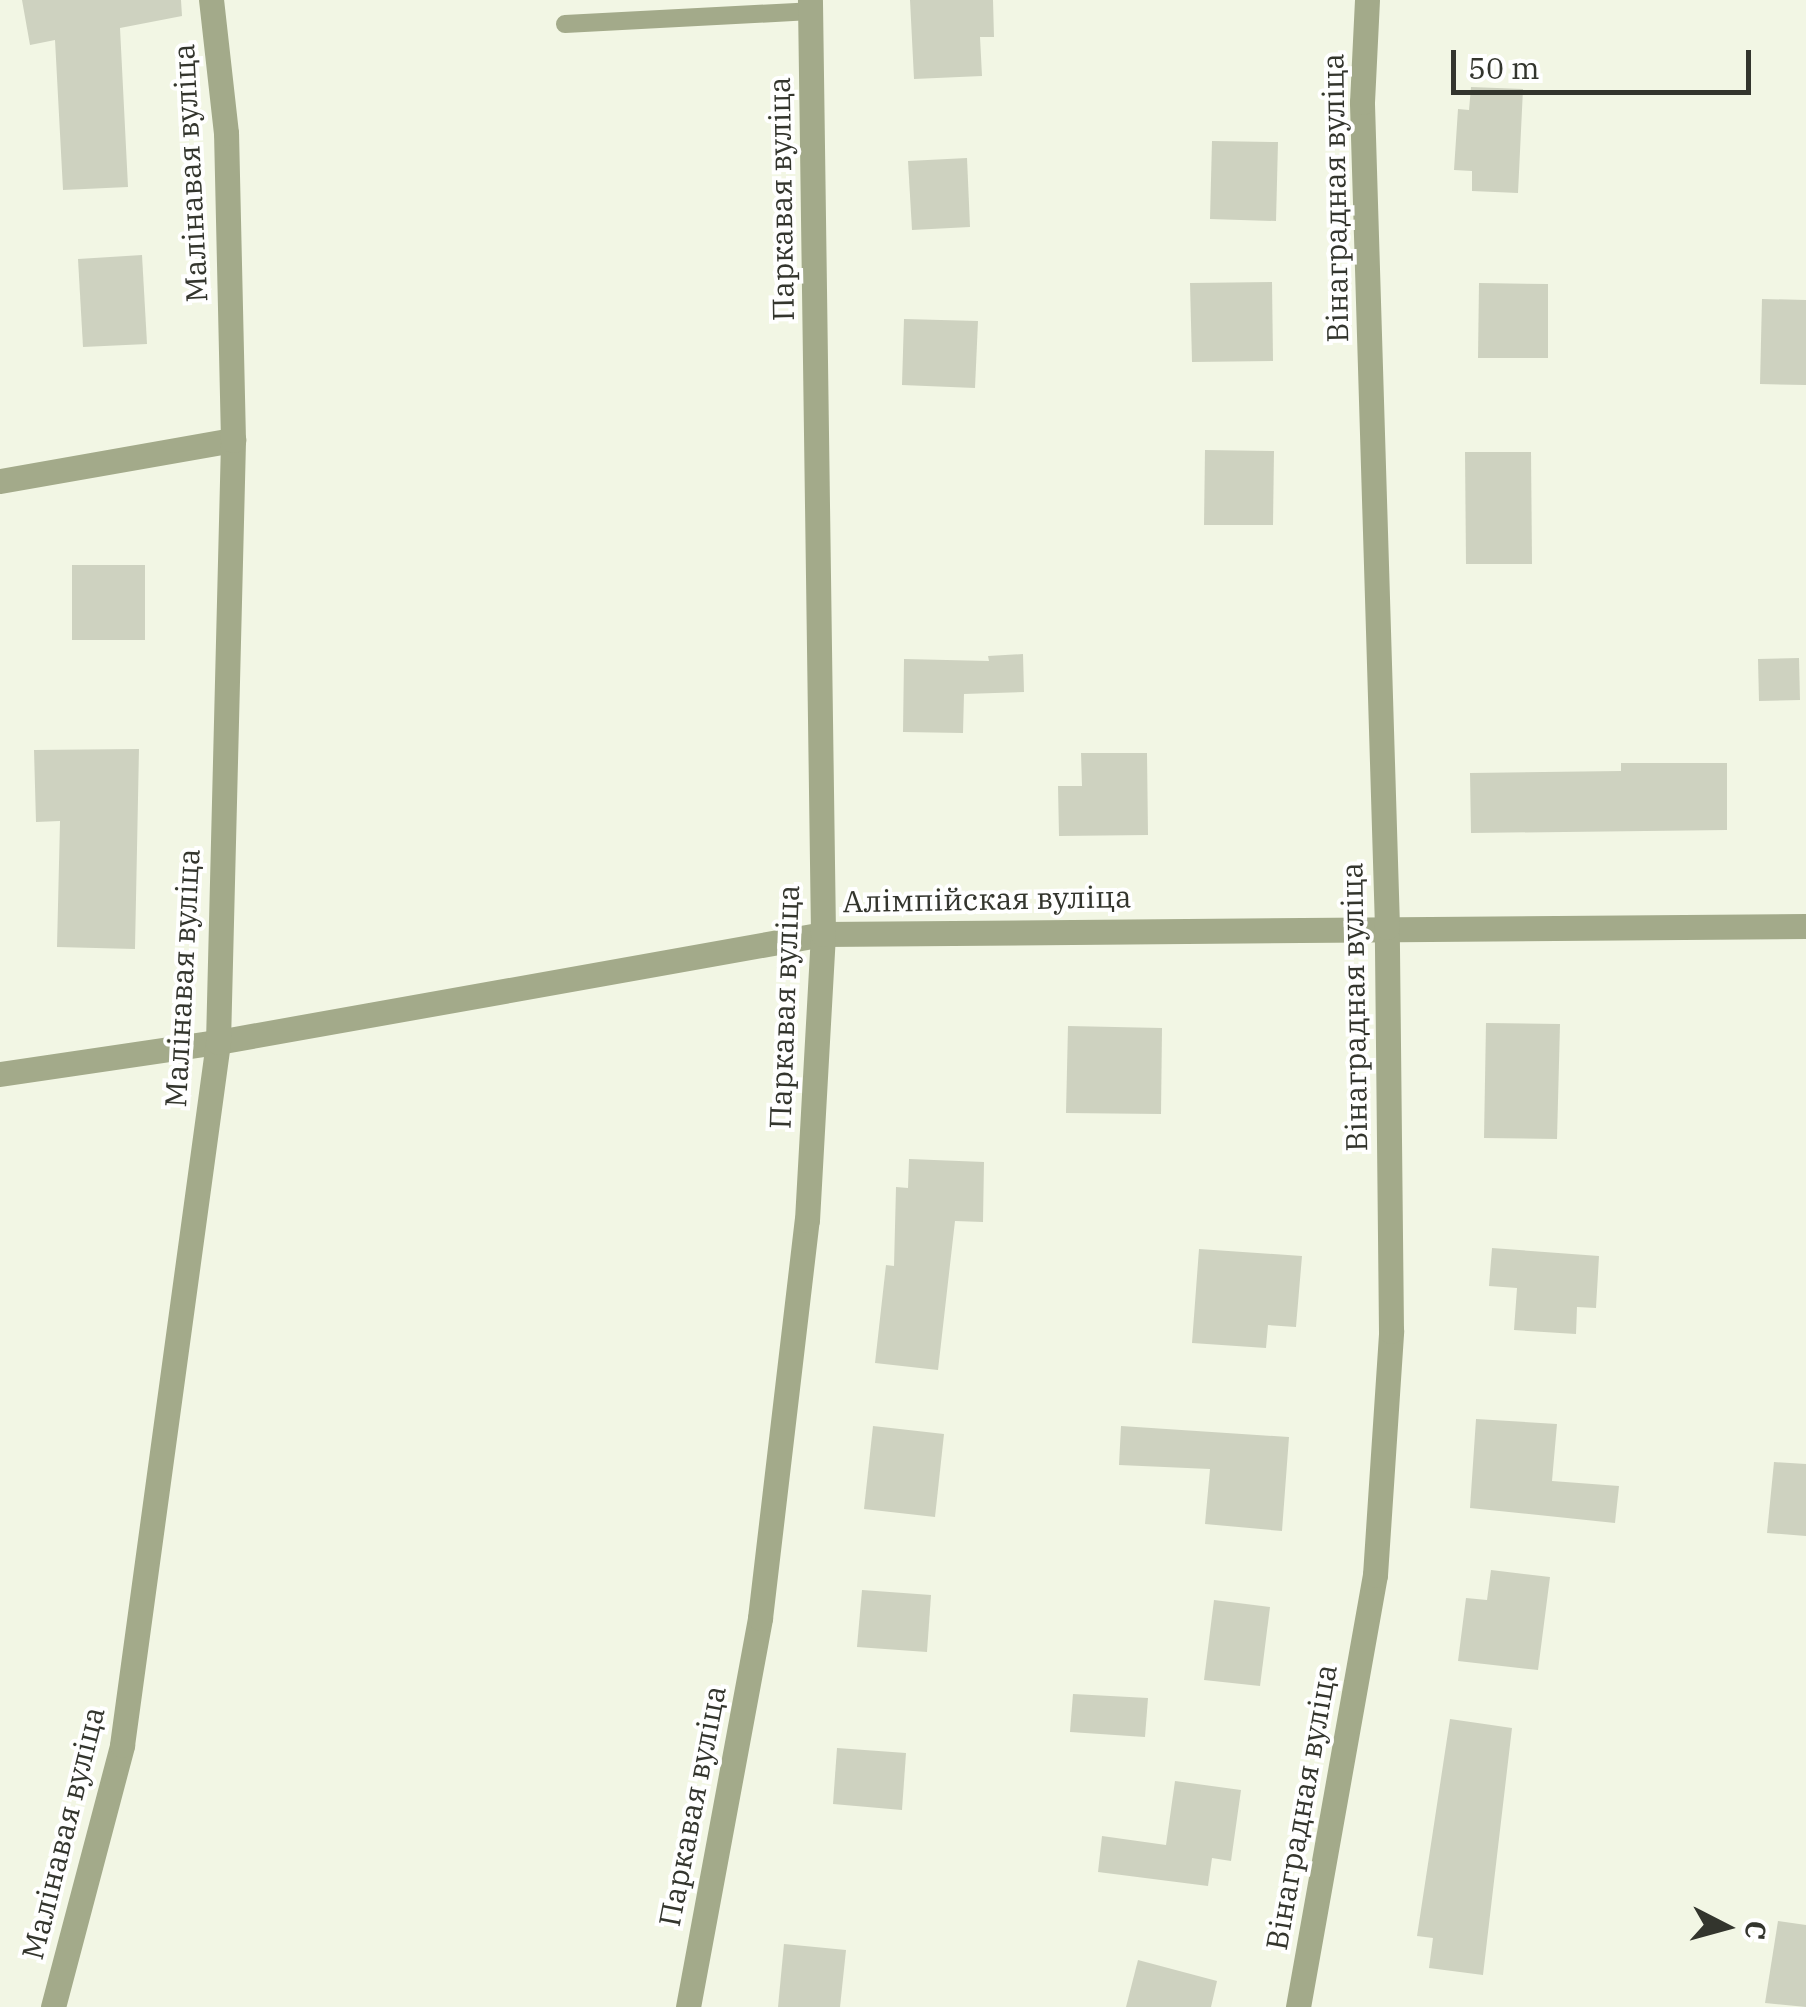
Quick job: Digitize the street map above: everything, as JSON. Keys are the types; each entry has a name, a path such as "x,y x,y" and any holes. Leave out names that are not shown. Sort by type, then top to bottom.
{"street":[{"name":"Малінавая вуліца","path":"53,2007 122,1745 218,1042 233,440 226,133 211,0"},
{"name":"Вінаградная вуліца","path":"1298,2007 1375,1575 1392,1332 1387,927 1362,102 1367,0"},
{"name":"Паркавая вуліца","path":"688,2007 760,1618 807,1220 823,934 810,5"},
{"path":"0,480 233,440"},
{"name":"Алімпійская вуліца","path":"0,1074 218,1042 823,934 1806,926"}],"lane":[{"path":"565,24 810,5"}],"building":[{"path":"22,0 181,0 182,16 120,28 128,187 63,190 55,40 30,45"},
{"path":"910,0 993,0 994,37 980,37 982,76 914,79"},
{"path":"1471,87 1523,89 1518,193 1472,191 1472,171 1454,170 1458,109 1469,110"},
{"path":"1212,141 1278,142 1276,221 1210,219"},
{"path":"967,158 970,227 912,230 908,161"},
{"path":"142,255 147,344 83,347 78,259"},
{"path":"1272,282 1273,361 1192,362 1190,283"},
{"path":"1479,283 1548,284 1548,358 1478,358"},
{"path":"1762,299 1806,300 1806,385 1760,384"},
{"path":"904,319 978,321 975,388 902,385"},
{"path":"1205,450 1274,451 1273,525 1204,525"},
{"path":"1465,452 1531,452 1532,564 1466,564"},
{"path":"72,565 145,565 145,640 72,640"},
{"path":"1023,654 1024,692 964,694 963,733 903,732 904,659 989,661 988,656"},
{"path":"1799,658 1800,700 1759,701 1758,659"},
{"path":"139,749 135,949 57,947 60,821 36,822 34,750"},
{"path":"1081,753 1147,753 1148,835 1059,836 1058,786 1082,786"},
{"path":"1621,763 1727,763 1727,830 1471,833 1470,773 1621,771"},
{"path":"1486,1023 1560,1024 1557,1139 1484,1138"},
{"path":"1068,1026 1162,1028 1161,1114 1066,1113"},
{"path":"909,1159 984,1162 983,1222 955,1221 938,1370 875,1363 886,1265 894,1266 896,1187 908,1188"},
{"path":"1492,1248 1599,1256 1596,1308 1577,1307 1576,1334 1514,1330 1517,1288 1489,1286"},
{"path":"1199,1249 1302,1256 1296,1327 1268,1325 1266,1348 1192,1343"},
{"path":"1476,1419 1557,1424 1552,1481 1619,1486 1615,1523 1470,1508"},
{"path":"873,1426 944,1434 935,1517 864,1509"},
{"path":"1121,1426 1289,1437 1282,1531 1205,1524 1210,1469 1119,1465"},
{"path":"1774,1462 1806,1464 1806,1536 1767,1533"},
{"path":"1491,1570 1550,1577 1538,1670 1458,1661 1466,1598 1487,1600"},
{"path":"862,1590 931,1595 927,1652 857,1647"},
{"path":"1214,1600 1270,1607 1260,1686 1204,1680"},
{"path":"1073,1694 1148,1698 1145,1737 1070,1732"},
{"path":"1450,1719 1512,1728 1483,1975 1429,1968 1433,1938 1417,1936"},
{"path":"837,1748 906,1753 902,1810 833,1804"},
{"path":"1175,1781 1241,1790 1231,1861 1212,1858 1208,1886 1098,1872 1102,1836 1166,1845"},
{"path":"1778,1921 1806,1925 1806,2007 1765,2003"},
{"path":"784,1944 846,1950 840,2007 778,2007"},
{"path":"1138,1960 1217,1981 1211,2007 1126,2007"}]}
